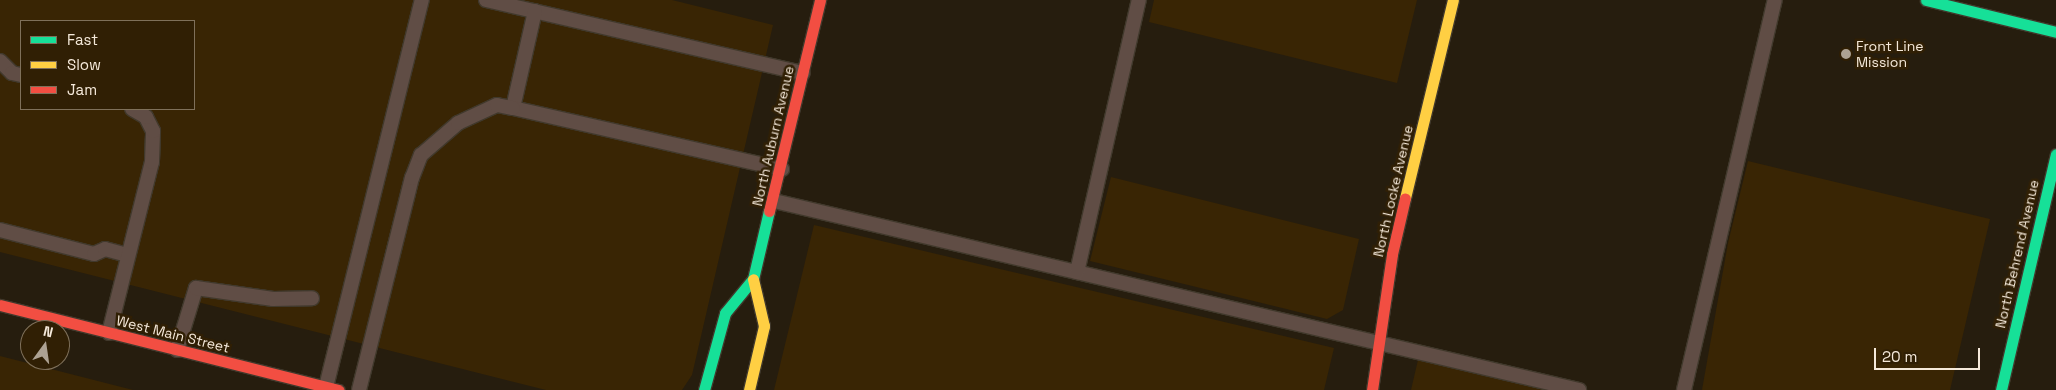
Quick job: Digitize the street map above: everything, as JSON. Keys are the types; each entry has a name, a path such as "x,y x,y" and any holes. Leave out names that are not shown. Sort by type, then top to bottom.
{"main road":[{"name":"North Auburn Avenue","path":"704,390 725,313 753,279 782,168 820,0"},
{"name":"North Locke Avenue","path":"1372,390 1392,254 1453,0"},
{"path":"1926,0 2056,32"},
{"name":"North Behrend Avenue","path":"2001,390 2056,154"},
{"name":"North Auburn Avenue","path":"749,390 764,326 753,279"},
{"name":"West Main Street","path":"0,305 332,389"}],"lane":[{"path":"332,389 422,0"},
{"path":"486,0 804,73"},
{"path":"1077,272 1139,0"},
{"path":"1684,390 1776,0"},
{"path":"513,108 535,11"},
{"path":"0,61 12,73 20,75"},
{"path":"359,390 412,178 421,156 458,123 497,105 782,168"},
{"path":"109,333 152,162 153,131 146,117 134,110"},
{"path":"774,201 1578,390"},
{"path":"0,230 94,254 105,249 128,255"},
{"path":"177,350 196,288 273,299 312,298"}],"shaded area":[{"path":"0,0 672,0 773,25 692,375 682,390 546,390 0,252"},
{"path":"1154,0 1417,0 1397,83 1149,22"},
{"path":"1748,161 1990,219 1950,390 1702,390 1728,243"},
{"path":"1111,177 1359,239 1343,310 1327,319 1090,261"},
{"path":"814,225 1334,348 1324,390 774,390"},
{"path":"0,356 20,361 20,370 55,370 133,390 0,390"},
{"path":"1418,360 1544,390 1411,390"}],"traffic: fast":[{"path":"1926,0 2056,32"},
{"path":"2001,390 2056,154"},
{"path":"704,390 725,313 753,279 769,211"}],"traffic: slow":[{"path":"1405,198 1453,0"},
{"path":"749,390 764,326 753,279"}],"traffic: jam":[{"path":"769,211 820,0"},
{"path":"1372,390 1392,254 1405,198"},
{"path":"0,305 338,390"}],"place":[{"name":"Front Line Mission","path":"1846,54"}]}
